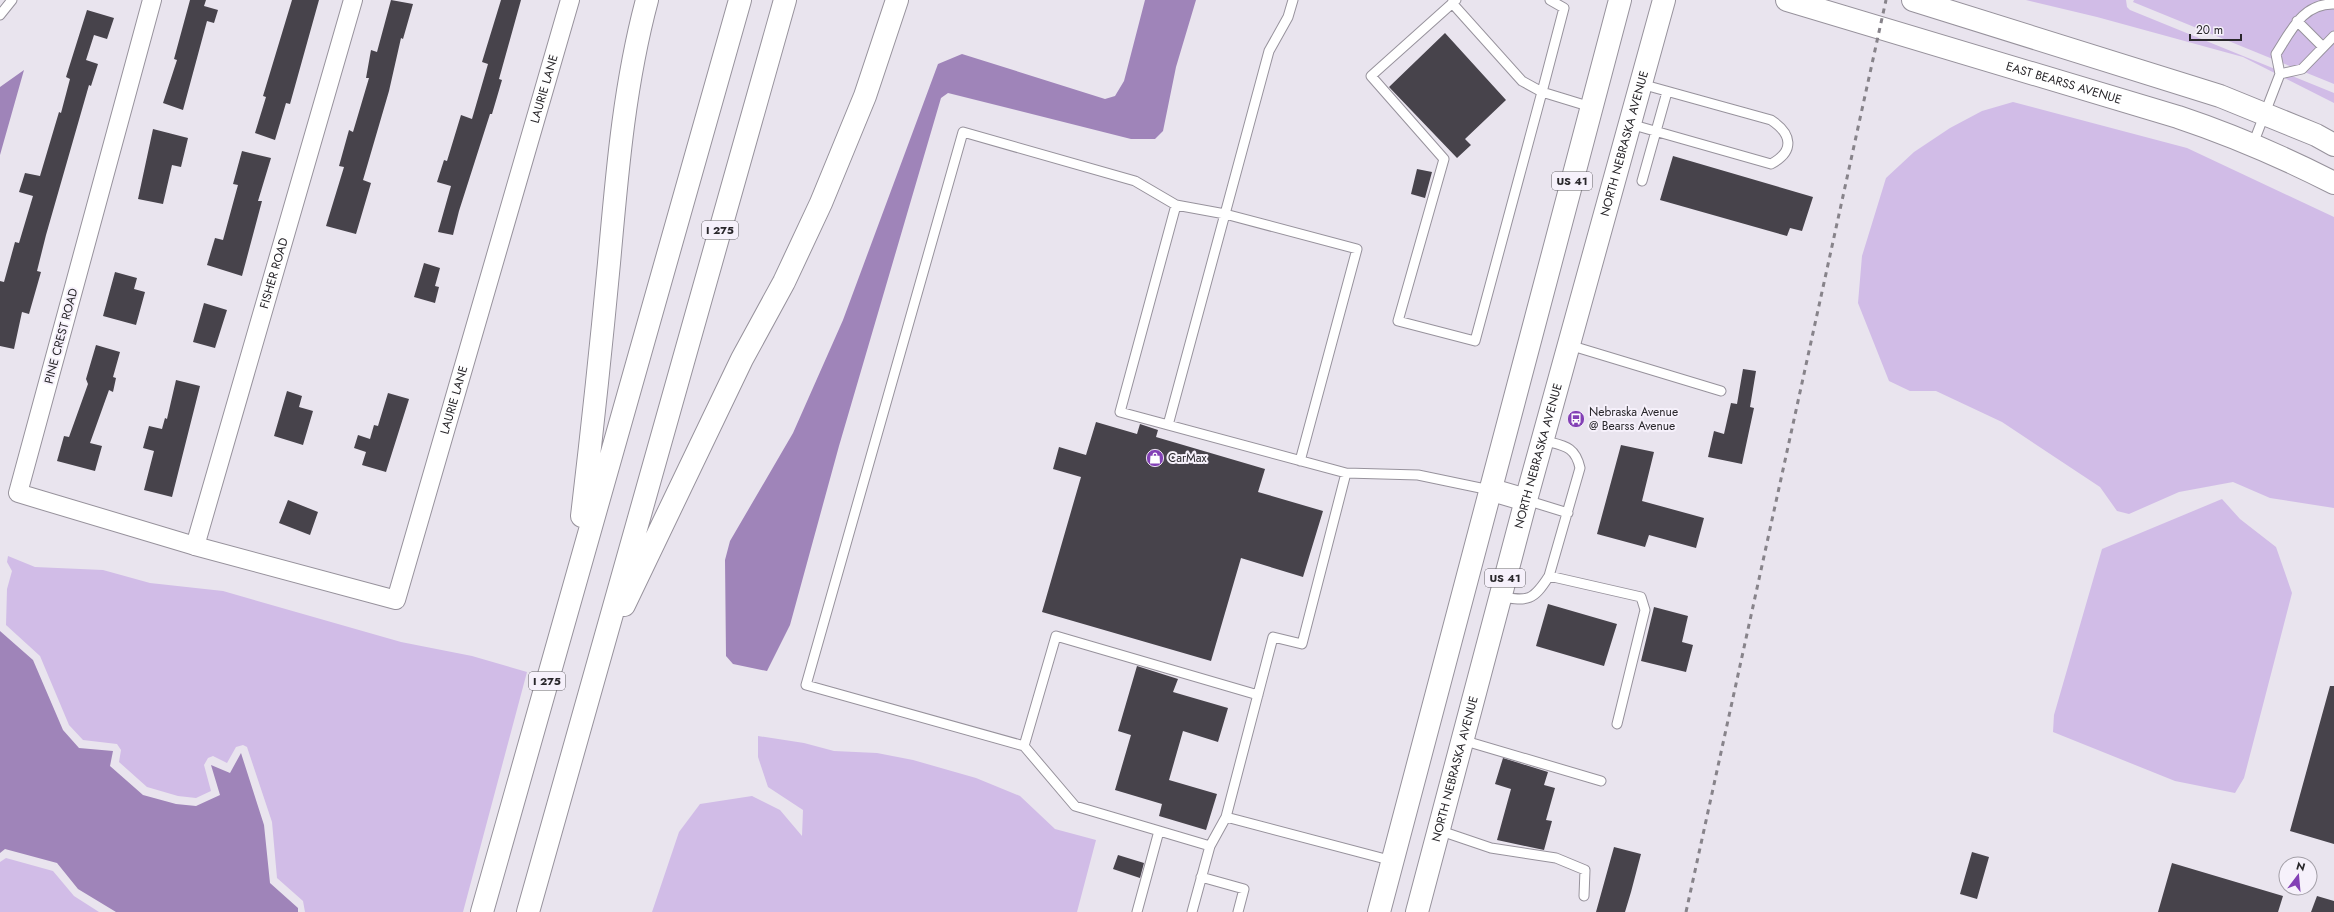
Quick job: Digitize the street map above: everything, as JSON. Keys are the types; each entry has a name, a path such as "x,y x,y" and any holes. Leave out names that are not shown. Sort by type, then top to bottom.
{"main road":[{"path":"575,581 599,369 622,124 630,71 647,0"},
{"name":"I 275","path":"482,912 740,0"},
{"name":"I 275","path":"528,912 785,0"},
{"path":"599,659 742,359 784,282 821,203 865,96 897,0"},
{"name":"US 41","path":"1379,912 1492,490 1591,106 1620,0"},
{"name":"NORTH NEBRASKA AVENUE","path":"1417,912 1542,440 1664,0"},
{"name":"EAST BEARSS AVENUE","path":"1786,0 2131,102 2221,131 2253,144 2334,183"},
{"path":"1912,0 2220,96 2334,145"},
{"path":"1492,490 1526,500"}],"street":[{"name":"PINE CREST ROAD","path":"152,0 18,493 195,546"},
{"name":"FISHER ROAD","path":"195,546 352,0"},
{"name":"LAURIE LANE","path":"195,546 396,600 570,0"}],"lane":[{"path":"0,15 12,0"},
{"path":"1168,425 1269,52 1288,17 1293,0"},
{"path":"1550,0 1564,8 1542,92 1475,341 1398,320 1444,159 1371,76 1454,2 1522,81 1542,92 1591,106"},
{"path":"2253,144 2280,74 2276,54 2296,21 2305,13 2323,4 2334,4"},
{"path":"2296,21 2323,47"},
{"path":"2280,74 2302,69 2334,36"},
{"path":"1630,124 1771,164 1784,153 1788,139 1787,134 1782,127 1771,120 1641,84"},
{"path":"1642,181 1667,92"},
{"path":"1210,846 1075,806 1024,746 806,685 963,132 1135,181 1176,205 1225,214 1357,250 1300,461"},
{"path":"1176,205 1120,412 1346,473 1418,475 1492,490"},
{"path":"1569,345 1721,391"},
{"path":"1500,597 1523,600 1538,594 1549,576 1568,513 1580,468 1578,457 1572,449 1542,440"},
{"path":"1192,912 1210,846 1226,817 1273,637 1302,644 1346,473"},
{"path":"1526,500 1568,513"},
{"path":"1549,576 1641,597 1645,610 1617,724"},
{"path":"1024,746 1056,636 1258,695"},
{"path":"1462,740 1601,780"},
{"path":"1226,817 1393,861"},
{"path":"1438,830 1492,848 1556,858 1586,870 1584,896"},
{"path":"1137,912 1159,831"},
{"path":"1201,877 1244,889 1238,912"}],"shaded area":[{"path":"1145,0 1196,0 1176,67 1163,131 1155,139 1131,139 948,93 941,98 839,446 790,625 767,671 733,664 726,656 725,560 730,541 793,433 843,320 938,64 962,54 1105,99 1115,96 1124,81"},
{"path":"2026,0 2126,0 2127,7 2130,10 2334,93 2334,103 2243,57 2097,17"},
{"path":"2134,0 2334,0 2334,84 2133,2"},
{"path":"24,70 0,155 0,87"},
{"path":"2013,102 2187,148 2334,217 2334,508 2270,498 2233,482 2179,492 2129,514 2117,511 2100,487 2002,422 1936,391 1910,391 1889,381 1858,303 1862,256 1886,178 1914,152 1950,128 1982,111"},
{"path":"2222,499 2240,519 2276,547 2292,593 2244,778 2235,793 2175,781 2053,732 2054,715 2102,549"},
{"path":"8,556 35,567 103,570 150,583 223,591 401,642 472,656 527,672 463,912 305,912 303,901 277,878 272,822 247,747 243,745 236,747 227,763 213,756 208,758 204,765 211,791 196,798 178,796 147,787 119,762 121,750 117,744 83,740 69,725 40,656 6,625 7,589 12,571 7,562"},
{"path":"0,631 33,660 63,730 79,748 113,751 110,766 143,795 176,804 196,806 220,795 211,765 230,773 241,753 264,825 270,883 298,908 298,912 116,912 78,889 57,863 5,849 0,853"},
{"path":"758,736 804,743 834,751 877,753 913,760 976,778 1020,796 1055,829 1096,840 1077,912 652,912 679,832 700,804 752,796 780,810 802,836 803,810 768,787 758,757"},
{"path":"6,858 53,871 74,896 99,912 0,912 0,862"}],"building":[{"path":"190,0 206,0 204,6 218,10 214,23 207,21 183,110 163,103 177,60 174,59"},
{"path":"292,0 319,0 290,104 286,103 275,140 255,133 266,97 263,96"},
{"path":"391,0 413,4 403,39 401,38 389,91 363,180 371,183 356,234 326,226 344,167 339,166 349,130 353,132 369,78 366,78 371,50 377,52"},
{"path":"501,0 521,0 499,79 502,80 459,211 453,235 438,232 451,186 437,182 444,160 447,161 461,115 472,119 488,64 482,62"},
{"path":"87,10 114,18 107,39 94,35 86,60 98,64 91,86 89,85 46,235 37,271 41,272 29,314 22,312 14,349 0,346 0,281 4,282 15,242 19,243 33,196 19,192 25,173 40,176 59,112 61,113 70,79 66,77"},
{"path":"1445,33 1506,100 1465,139 1471,145 1457,158 1389,87"},
{"path":"153,129 188,138 181,167 172,165 163,204 138,199"},
{"path":"242,151 271,158 258,201 262,201 242,276 207,265 215,238 223,240 238,185 233,184"},
{"path":"1673,156 1813,197 1802,231 1790,228 1787,236 1660,200"},
{"path":"1417,169 1432,172 1425,198 1411,194"},
{"path":"424,263 440,268 435,286 439,287 435,303 414,297"},
{"path":"115,272 137,278 134,289 145,292 136,325 103,316"},
{"path":"204,303 227,310 215,348 193,342"},
{"path":"96,345 120,352 113,377 116,378 113,392 109,390 90,443 102,446 95,471 57,461 64,436 69,437 88,384 86,379"},
{"path":"1743,369 1756,371 1750,407 1754,408 1742,464 1708,457 1714,431 1724,434 1731,403 1737,404"},
{"path":"176,380 200,386 172,497 144,490 154,451 143,448 149,426 162,429 165,418 167,419"},
{"path":"287,391 302,396 299,407 313,411 303,445 274,436"},
{"path":"388,393 409,399 386,472 362,465 366,452 354,448 358,435 370,439 374,425 378,426"},
{"path":"1096,422 1137,434 1140,424 1158,430 1156,437 1265,469 1258,492 1323,511 1303,577 1241,558 1211,661 1042,612 1081,477 1053,469 1059,447 1086,455"},
{"path":"1621,445 1654,452 1642,501 1704,518 1696,548 1649,535 1645,547 1597,534"},
{"path":"288,500 318,512 310,535 279,523"},
{"path":"1548,604 1617,624 1604,666 1536,646"},
{"path":"1654,607 1688,616 1682,642 1693,645 1686,672 1641,661"},
{"path":"1137,666 1178,679 1173,692 1228,708 1218,742 1183,731 1169,780 1217,794 1206,830 1159,816 1162,804 1115,790 1131,735 1118,731"},
{"path":"2330,686 2334,686 2334,844 2290,831"},
{"path":"1503,758 1548,772 1544,785 1555,788 1546,820 1552,821 1544,850 1497,840 1511,789 1495,784"},
{"path":"1614,847 1641,854 1631,892 1625,912 1596,912"},
{"path":"1972,852 1989,857 1977,899 1960,894"},
{"path":"1118,855 1144,863 1140,878 1113,869"},
{"path":"2172,863 2278,895 2278,896 2283,896 2278,912 2158,912"},
{"path":"2317,896 2334,901 2334,912 2311,912"}],"railway":[{"path":"1686,912 1886,0"}],"place":[{"name":"Nebraska Avenue @ Bearss Avenue","path":"1576,419"},
{"name":"CarMax","path":"1155,458"}]}
